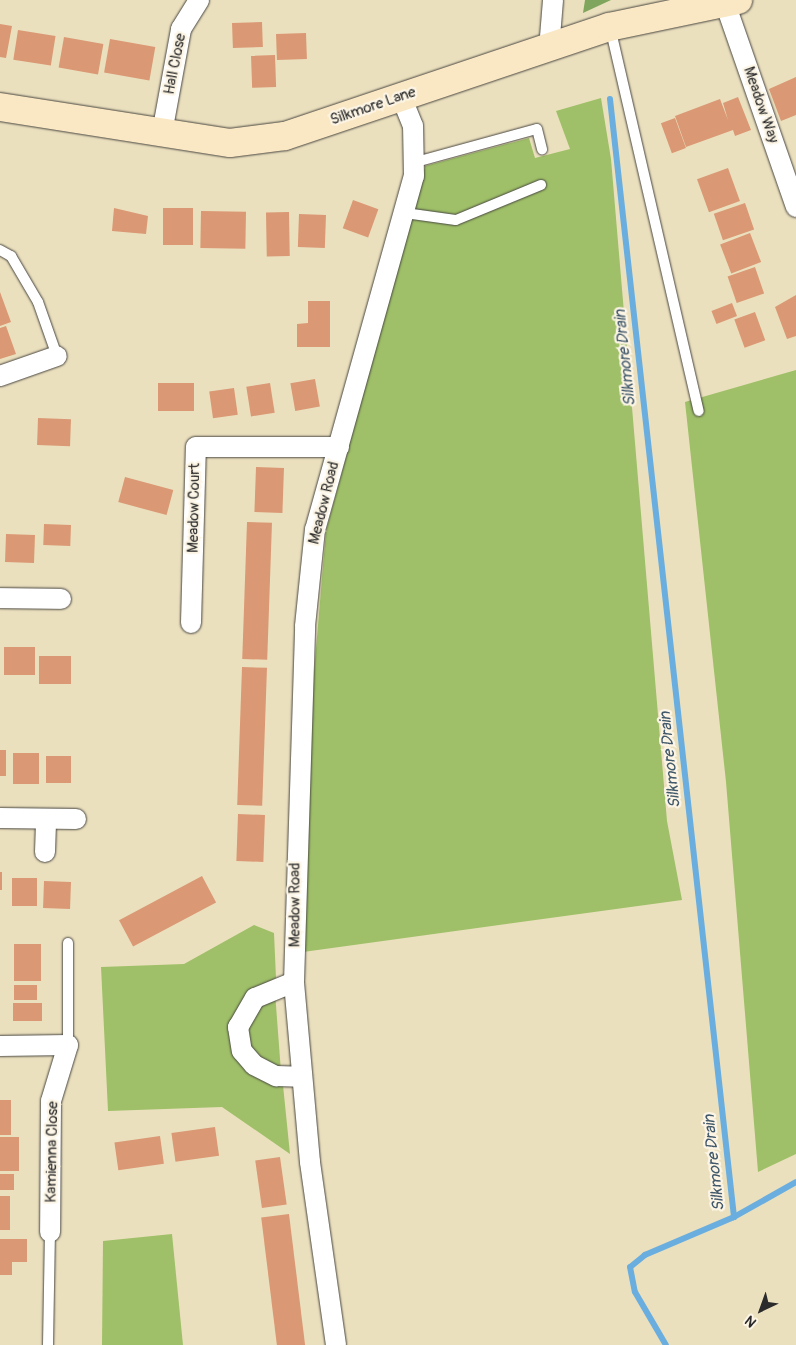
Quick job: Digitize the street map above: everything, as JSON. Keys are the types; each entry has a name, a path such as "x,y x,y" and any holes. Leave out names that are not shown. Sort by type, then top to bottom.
{"street":[{"name":"Hall Close","path":"162,132 181,29 199,0"},
{"path":"549,50 553,0"},
{"name":"Silkmore Lane","path":"0,107 230,143 285,136 401,96 549,50 609,26 731,2"},
{"name":"Meadow Way","path":"731,2 796,207"},
{"name":"Meadow Road","path":"336,1345 300,1077 294,982 305,626 315,530 405,213 416,162 413,126 401,96"},
{"path":"0,376 58,356"},
{"name":"Meadow Court","path":"191,622 196,447 338,447"},
{"path":"0,598 61,599"},
{"path":"0,818 76,819"},
{"path":"45,852 46,819"},
{"path":"294,982 255,998 238,1027 242,1051 254,1065 276,1076 300,1077"},
{"path":"0,1046 68,1045"},
{"name":"Kamienna Close","path":"50,1232 51,1101 68,1045"}],"lane":[{"path":"609,26 700,411"},
{"path":"416,162 537,129 542,149"},
{"path":"405,213 456,220 541,185"},
{"path":"0,250 10,256 38,302 58,356"},
{"path":"68,943 68,1045"},
{"path":"48,1345 50,1232"}],"green space":[{"path":"585,0 611,0 583,13"},
{"path":"601,98 611,159 667,821 682,900 303,952 309,731 326,531 425,166 529,138 535,158 570,149 556,111"},
{"path":"796,370 796,1154 758,1172 726,782 685,402"},
{"path":"254,925 274,933 276,978 258,987 232,1029 283,1085 290,1154 222,1107 108,1111 101,967 184,964"},
{"path":"275,992 281,1072 246,1049 251,1007"},
{"path":"172,1234 183,1345 102,1345 103,1241"}],"building":[{"path":"262,22 263,47 233,48 232,23"},
{"path":"0,24 12,26 6,58 0,57"},
{"path":"18,30 56,36 51,66 13,60"},
{"path":"306,33 307,59 277,60 276,34"},
{"path":"64,37 103,44 98,74 59,68"},
{"path":"110,39 155,47 149,80 104,72"},
{"path":"275,55 276,87 252,88 251,56"},
{"path":"796,77 796,115 781,121 769,89"},
{"path":"738,97 751,130 735,136 733,130 686,147 675,116 720,99 728,120 723,103"},
{"path":"675,118 686,148 672,153 661,123"},
{"path":"728,168 740,201 709,212 697,179"},
{"path":"353,200 378,209 368,237 343,228"},
{"path":"745,203 754,229 723,240 714,214"},
{"path":"114,208 148,216 146,234 112,231"},
{"path":"163,208 193,208 193,245 163,245"},
{"path":"201,211 246,212 245,249 200,248"},
{"path":"266,212 289,212 290,256 267,256"},
{"path":"299,214 326,215 325,248 298,247"},
{"path":"750,233 761,262 731,273 720,244"},
{"path":"755,267 764,293 737,303 728,276"},
{"path":"0,292 11,322 0,326"},
{"path":"796,295 796,336 787,339 775,307"},
{"path":"308,301 330,301 330,347 297,347 297,324 308,323"},
{"path":"732,303 737,316 716,324 711,311"},
{"path":"755,312 765,340 745,348 734,320"},
{"path":"6,326 16,354 0,359 0,328"},
{"path":"315,379 320,407 295,411 290,383"},
{"path":"158,383 194,383 194,411 158,411"},
{"path":"270,383 275,413 251,416 246,387"},
{"path":"234,388 238,415 213,418 209,391"},
{"path":"38,418 71,419 70,446 37,445"},
{"path":"256,467 284,468 282,513 254,512"},
{"path":"125,477 173,490 167,515 118,502"},
{"path":"247,522 272,523 267,660 242,659"},
{"path":"44,524 71,525 70,546 43,545"},
{"path":"6,534 35,535 34,563 5,562"},
{"path":"4,647 35,647 35,675 4,675"},
{"path":"39,656 71,656 71,684 39,684"},
{"path":"242,667 267,668 262,806 237,805"},
{"path":"0,750 6,750 6,776 0,776"},
{"path":"13,753 39,753 39,784 13,784"},
{"path":"46,756 71,756 71,783 46,783"},
{"path":"238,814 265,815 263,862 236,861"},
{"path":"0,872 2,872 2,890 0,890"},
{"path":"202,876 216,902 133,947 119,920"},
{"path":"12,878 37,878 37,906 12,906"},
{"path":"44,881 71,882 70,909 43,908"},
{"path":"14,944 41,944 41,981 14,981"},
{"path":"14,985 37,985 37,1000 14,1000"},
{"path":"13,1003 42,1003 42,1021 13,1021"},
{"path":"0,1100 11,1100 11,1135 0,1135"},
{"path":"215,1127 219,1156 175,1162 171,1133"},
{"path":"160,1136 164,1164 118,1170 114,1142"},
{"path":"0,1137 19,1137 19,1171 0,1171"},
{"path":"280,1157 287,1205 262,1208 255,1160"},
{"path":"0,1174 14,1174 14,1190 0,1190"},
{"path":"0,1196 10,1196 10,1230 0,1230"},
{"path":"289,1214 305,1345 277,1345 261,1217"},
{"path":"0,1239 27,1239 27,1262 12,1262 12,1275 0,1275"}],"waterway":[{"name":"Silkmore Drain","path":"610,99 734,1217 645,1255 630,1267 635,1292 666,1345"},
{"path":"734,1217 796,1182"}]}
